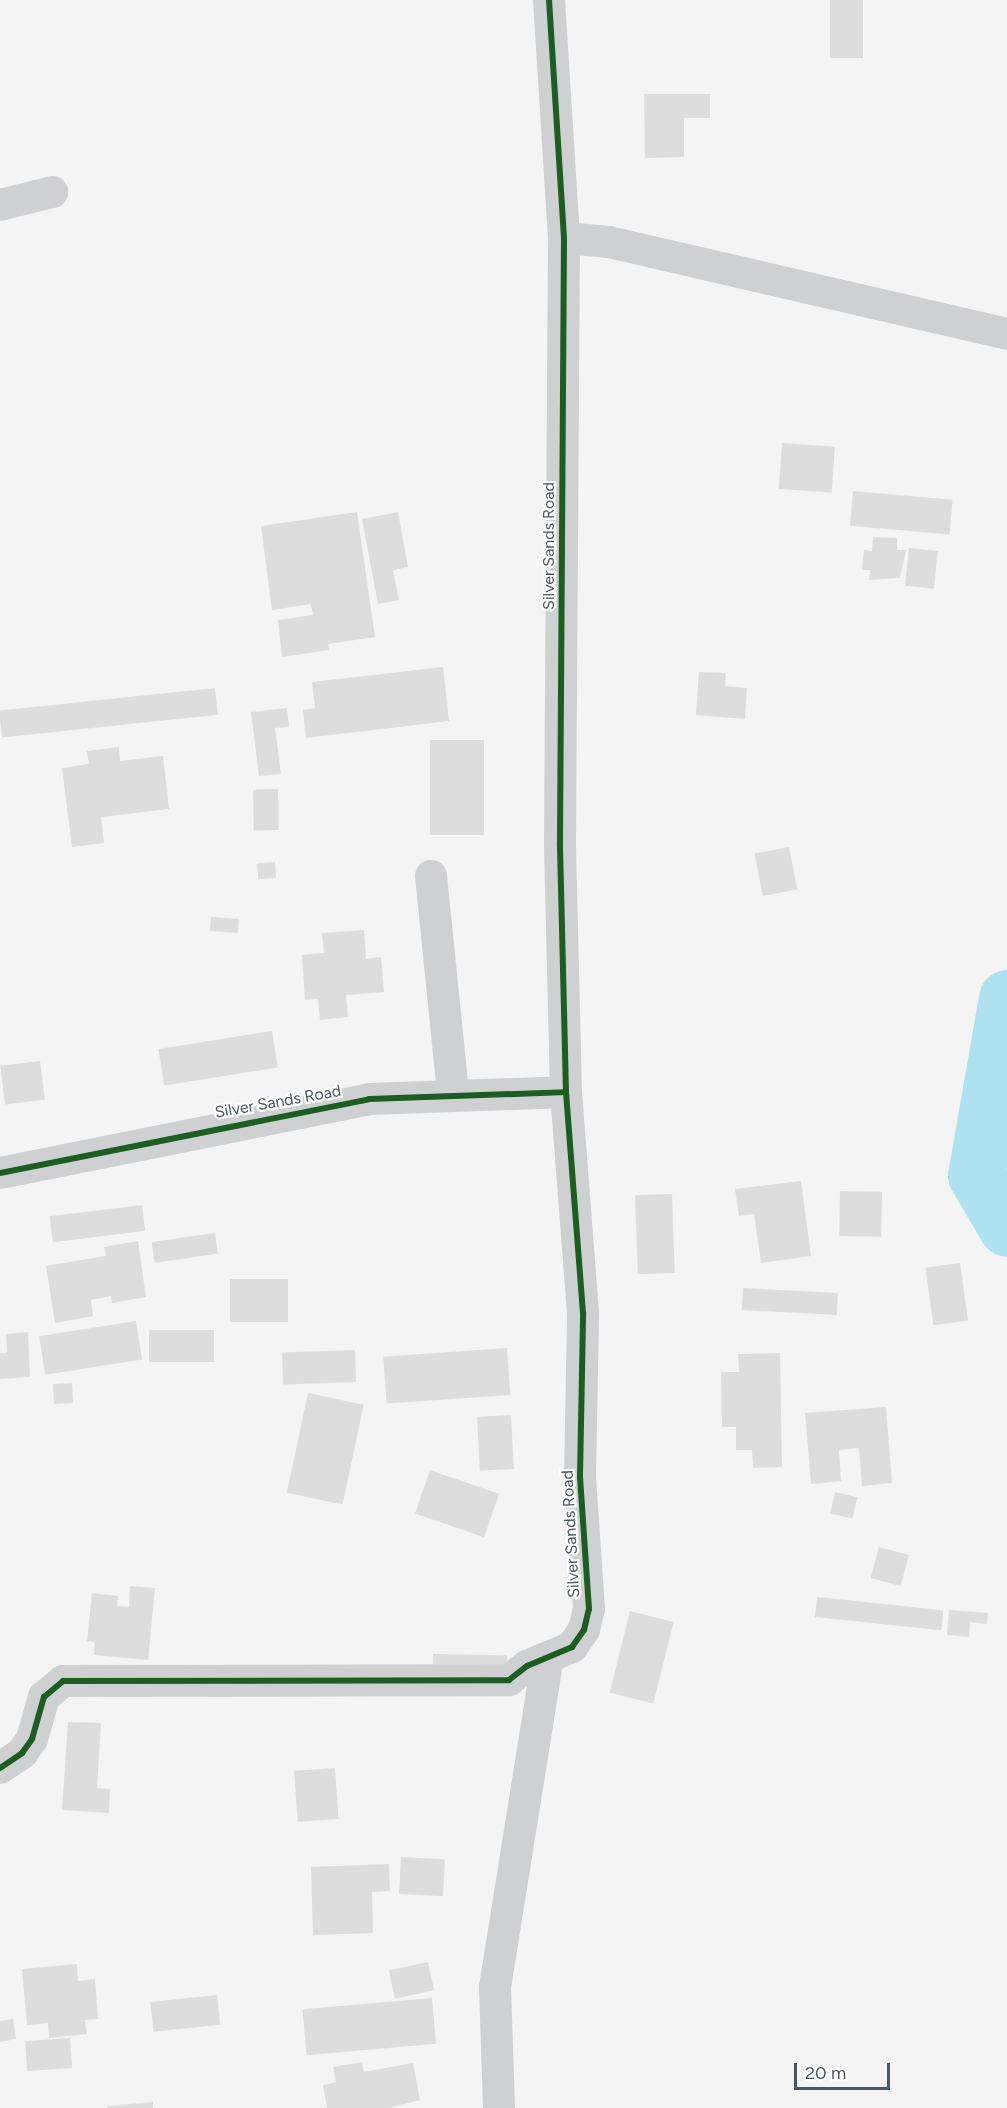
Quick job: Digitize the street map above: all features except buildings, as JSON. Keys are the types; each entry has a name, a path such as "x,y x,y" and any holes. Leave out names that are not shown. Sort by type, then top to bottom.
{"street":[{"name":"Silver Sands Road","path":"549,0 564,238 560,842 566,1092 584,1313 580,1476 589,1610 584,1630 560,1652"},
{"path":"0,205 52,192"},
{"path":"564,238 609,242 1007,334"},
{"path":"431,876 453,1094"},
{"name":"Silver Sands Road","path":"0,1173 369,1099 453,1094 566,1092"},
{"path":"0,1768 22,1754 32,1739 44,1697 63,1681 509,1680 560,1652"},
{"path":"499,2108 495,1987 560,1652"}],"waterway":[{"path":"1007,998 976,1175 1007,1228"}],"cycle path":[{"path":"0,1768 22,1753 32,1739 44,1697 63,1681 509,1680 527,1666 572,1647 584,1630 589,1609 580,1476 583,1313 566,1092 560,842 564,238 549,0"},
{"path":"0,1173 369,1099 566,1092"}]}
